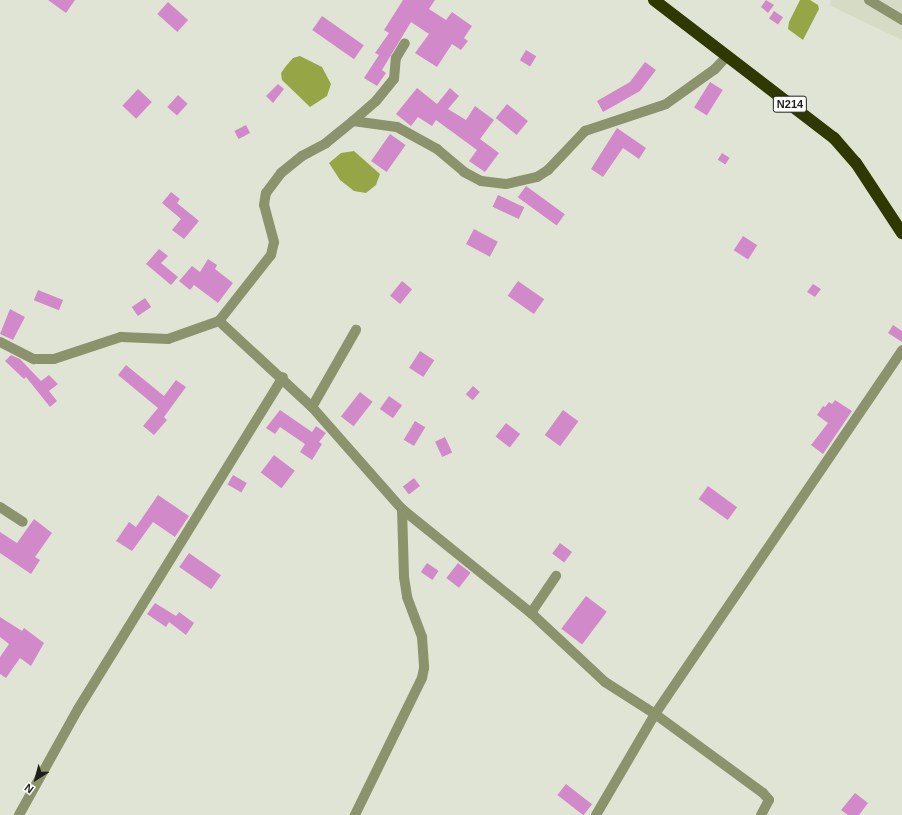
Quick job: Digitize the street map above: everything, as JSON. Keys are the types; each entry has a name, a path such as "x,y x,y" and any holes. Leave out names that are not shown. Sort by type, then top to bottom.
{"highway":[{"name":"N214","path":"654,0 834,138 856,163 902,232"}],"street":[{"path":"869,0 902,20"},
{"path":"0,342 34,359 54,359 121,337 168,339 219,321 271,255 274,242 264,206 266,193 281,173 302,156 326,143 376,101 394,79 396,58 405,43"},
{"path":"353,121 397,127 437,149 464,172 481,182 506,184 537,177 548,170 585,131 666,104 715,69 728,56"},
{"path":"219,321 283,377 312,407 402,509 531,613 605,682 654,714 763,793 769,800 762,815"},
{"path":"312,407 356,330"},
{"path":"596,815 654,714 902,350"},
{"path":"19,815 78,709 283,377"},
{"path":"0,507 23,522"},
{"path":"355,815 419,684 424,668 422,637 408,597 404,577 402,509"},
{"path":"531,613 556,576"}],"shaded area":[{"path":"800,0 810,0 818,5 819,9 803,40 788,29 789,22"},
{"path":"832,0 902,0 902,40 829,5"},
{"path":"300,56 322,67 331,84 327,96 310,107 282,80 281,73 286,66 293,58"},
{"path":"354,151 380,174 376,185 366,193 354,191 340,180 329,163 341,153"}],"building":[{"path":"48,0 75,0 66,13"},
{"path":"403,0 435,0 429,9 446,20 452,12 472,26 464,38 468,41 461,50 452,44 437,67 415,53 429,34 411,22 382,70 386,73 377,86 364,78 379,55 375,53 389,33 384,30"},
{"path":"766,0 774,5 768,13 761,7"},
{"path":"168,2 188,20 177,32 157,14"},
{"path":"774,11 783,17 778,25 769,18"},
{"path":"322,16 364,45 354,59 312,30"},
{"path":"526,50 536,56 530,66 520,60"},
{"path":"645,62 656,70 640,91 603,112 597,101 630,82"},
{"path":"710,82 723,90 707,115 694,107"},
{"path":"278,84 284,89 273,103 266,96"},
{"path":"417,88 437,104 450,88 459,96 448,109 466,120 475,106 494,120 480,139 499,153 485,172 469,161 477,150 436,120 432,126 418,117 411,126 396,114"},
{"path":"138,89 152,102 136,119 122,106"},
{"path":"178,95 188,104 177,116 167,107"},
{"path":"507,104 528,121 517,135 496,118"},
{"path":"246,125 250,133 239,139 234,131"},
{"path":"617,128 646,148 639,159 623,148 603,177 591,169"},
{"path":"390,134 406,145 387,172 371,161"},
{"path":"722,153 730,158 725,165 718,160"},
{"path":"526,186 565,214 557,226 518,197"},
{"path":"171,192 180,199 177,203 199,221 184,239 172,230 181,219 162,203"},
{"path":"498,195 524,207 519,219 493,207"},
{"path":"474,229 498,242 490,257 466,244"},
{"path":"743,236 757,245 748,260 734,250"},
{"path":"159,249 168,256 161,263 178,277 171,285 146,264"},
{"path":"208,259 217,265 215,269 233,283 218,303 194,285 190,290 179,281 192,266 200,272"},
{"path":"402,281 412,289 400,304 390,296"},
{"path":"518,281 544,299 534,314 508,296"},
{"path":"813,284 821,289 815,297 807,292"},
{"path":"38,290 63,300 59,310 34,300"},
{"path":"145,298 151,307 138,316 132,307"},
{"path":"10,309 25,317 13,340 0,334"},
{"path":"893,325 902,331 902,342 888,333"},
{"path":"420,351 434,360 423,377 409,368"},
{"path":"11,355 20,359 41,381 49,375 58,384 49,391 57,401 50,407 26,377 24,379 5,361"},
{"path":"126,365 164,396 176,380 186,387 164,417 167,420 154,435 143,426 158,408 118,375"},
{"path":"473,386 480,392 473,400 466,394"},
{"path":"360,392 373,402 354,426 341,416"},
{"path":"389,396 402,405 393,418 380,409"},
{"path":"835,400 852,411 823,454 811,445 828,423 817,415 823,406 825,407 829,402 832,404"},
{"path":"280,410 312,432 316,426 326,433 319,442 322,444 312,460 300,452 305,444 280,427 275,434 266,428"},
{"path":"563,410 578,421 560,446 545,435"},
{"path":"415,421 425,427 414,446 404,440"},
{"path":"506,423 520,434 510,447 496,436"},
{"path":"445,437 452,452 442,457 435,442"},
{"path":"274,455 295,471 282,488 261,473"},
{"path":"233,475 247,483 241,493 228,485"},
{"path":"414,478 420,486 409,494 403,486"},
{"path":"708,486 737,507 728,520 699,499"},
{"path":"158,495 189,516 175,537 153,522 132,551 116,541 129,522 136,527"},
{"path":"34,519 52,533 35,557 40,560 31,574 0,553 0,532 17,543"},
{"path":"560,543 572,552 564,562 552,553"},
{"path":"189,553 221,575 211,589 179,567"},
{"path":"427,563 439,571 432,580 421,572"},
{"path":"458,563 471,573 459,588 446,578"},
{"path":"586,596 607,612 582,644 561,629"},
{"path":"155,603 176,616 179,612 194,623 186,635 169,622 166,627 147,614"},
{"path":"0,617 22,631 24,628 44,643 31,666 20,658 6,678 0,674 0,657 9,644 0,637"},
{"path":"566,784 592,804 583,815 557,795"},
{"path":"855,793 868,803 859,815 848,815 841,810"}]}
